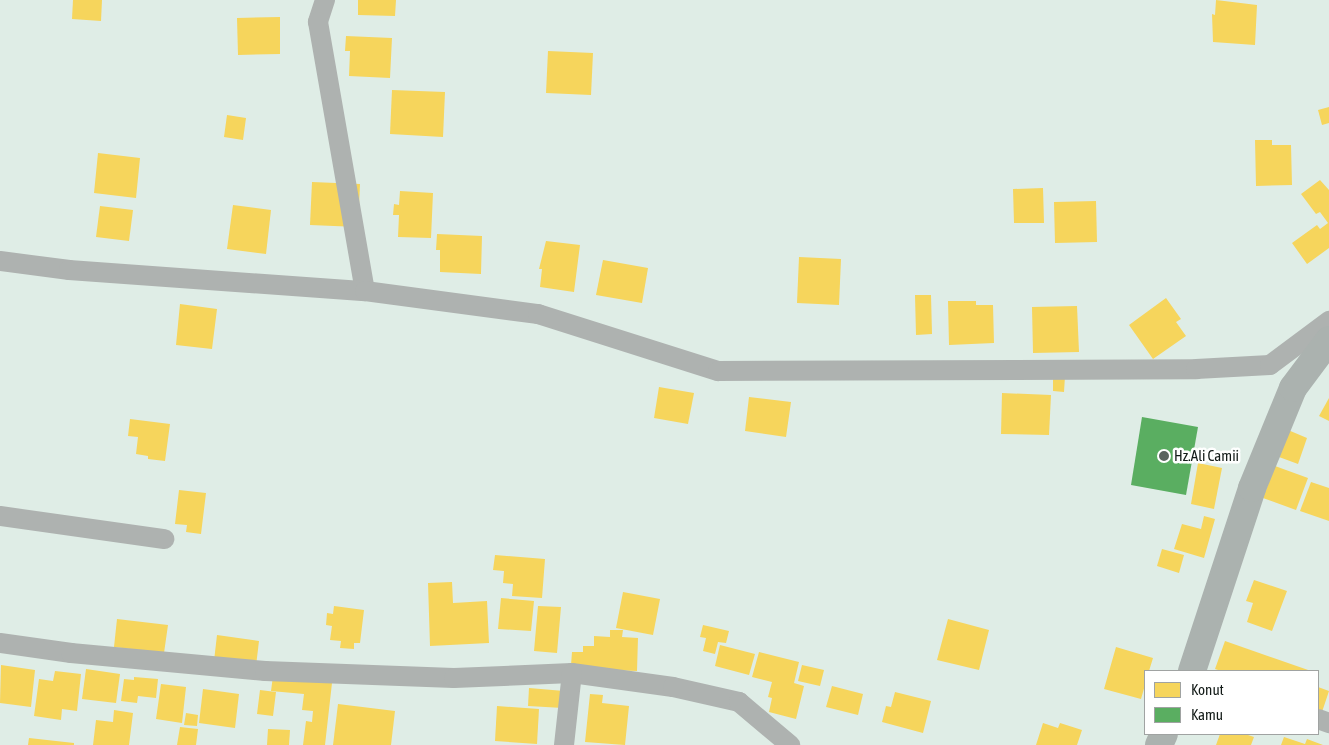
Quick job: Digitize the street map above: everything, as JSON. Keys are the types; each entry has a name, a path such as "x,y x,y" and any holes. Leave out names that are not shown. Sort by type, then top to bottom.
{"street":[{"path":"325,0 318,22 365,291"},
{"path":"0,261 69,270 365,291 538,314 718,371 1196,369 1270,365 1329,322"},
{"path":"1192,670 1252,488 1293,388 1329,340"},
{"path":"0,516 164,539"},
{"path":"0,643 71,653 264,672 454,678 572,672 673,687 739,702 790,745"},
{"path":"564,745 572,672"}],"building: Konut":[{"path":"73,0 102,0 101,21 72,19"},
{"path":"358,0 396,0 395,16 358,15"},
{"path":"1216,0 1257,5 1255,45 1213,42 1212,14 1215,15"},
{"path":"280,17 280,54 238,55 237,18"},
{"path":"346,36 392,38 390,78 349,76 350,51 345,51"},
{"path":"548,51 593,53 591,95 546,93"},
{"path":"392,90 445,92 443,137 390,134"},
{"path":"1329,107 1329,123 1322,125 1318,110"},
{"path":"227,115 246,118 243,140 224,137"},
{"path":"1255,140 1272,140 1272,145 1291,145 1292,185 1256,186"},
{"path":"98,153 140,158 136,198 94,193"},
{"path":"1320,180 1329,190 1329,248 1307,264 1292,243 1317,225 1320,229 1328,223 1320,212 1316,214 1301,194"},
{"path":"312,182 360,184 358,227 310,225"},
{"path":"1043,188 1044,223 1014,223 1013,189"},
{"path":"400,191 433,193 431,238 398,237 399,215 393,215 394,204 399,205"},
{"path":"1096,201 1097,242 1055,243 1054,202"},
{"path":"233,205 271,210 266,254 227,249"},
{"path":"100,206 133,210 129,241 96,237"},
{"path":"437,234 482,236 481,274 440,272 440,250 436,250"},
{"path":"546,241 580,245 574,292 540,287 542,269 539,269"},
{"path":"799,257 841,259 839,305 797,303"},
{"path":"603,260 648,268 642,303 596,295"},
{"path":"915,295 931,295 932,334 916,335"},
{"path":"1166,298 1181,319 1176,322 1186,336 1153,359 1129,325"},
{"path":"948,301 976,301 976,305 993,305 994,343 949,345"},
{"path":"180,304 217,309 212,349 176,345"},
{"path":"1077,306 1079,352 1033,353 1032,307"},
{"path":"1053,376 1065,376 1064,392 1053,391"},
{"path":"659,387 694,393 688,424 654,418"},
{"path":"1002,393 1051,395 1049,435 1001,434"},
{"path":"749,397 791,402 786,437 745,431"},
{"path":"1329,398 1329,421 1319,416"},
{"path":"130,419 170,424 165,461 148,459 148,456 136,454 138,437 128,436"},
{"path":"1288,430 1307,438 1298,464 1279,457"},
{"path":"1198,463 1222,468 1214,509 1191,504"},
{"path":"1275,466 1308,478 1296,510 1263,498"},
{"path":"1311,482 1329,488 1329,521 1300,511"},
{"path":"179,490 206,493 201,534 186,532 187,525 175,524"},
{"path":"1204,516 1215,519 1204,558 1174,549 1182,524 1201,529"},
{"path":"1162,549 1184,555 1179,573 1157,566"},
{"path":"495,555 545,559 542,598 512,596 513,584 503,583 504,571 493,570"},
{"path":"1254,580 1287,591 1272,631 1247,622 1253,603 1246,601"},
{"path":"452,582 453,603 487,601 489,643 430,646 428,583"},
{"path":"623,592 660,599 653,635 616,628"},
{"path":"501,598 534,601 531,631 498,629"},
{"path":"334,606 364,610 360,643 354,643 354,649 340,648 341,641 330,640 332,626 326,625 327,613 333,614"},
{"path":"538,606 561,607 557,653 534,651"},
{"path":"117,619 168,625 164,653 114,647"},
{"path":"948,619 989,630 979,670 937,660"},
{"path":"703,625 729,631 726,643 718,642 715,654 703,651 706,638 700,637"},
{"path":"610,630 623,630 622,637 638,638 637,671 582,669 571,665 572,652 583,652 583,646 594,646 594,636 610,637"},
{"path":"217,635 259,641 256,666 214,661"},
{"path":"1225,641 1308,670 1218,670 1215,669"},
{"path":"720,645 755,654 749,675 715,666"},
{"path":"1116,647 1153,658 1149,670 1144,670 1144,688 1141,699 1104,689"},
{"path":"759,652 799,662 794,683 804,686 796,719 769,712 772,698 768,697 772,682 752,677"},
{"path":"1,665 35,670 31,707 0,703"},
{"path":"802,665 824,670 820,686 798,681"},
{"path":"86,669 120,674 116,703 82,699"},
{"path":"55,671 81,674 77,711 62,709 61,720 34,716 39,679 53,681"},
{"path":"273,676 332,683 325,745 303,745 306,721 312,722 313,711 302,710 304,694 271,691"},
{"path":"134,677 158,679 156,698 138,696 137,703 121,701 124,679 134,680"},
{"path":"161,684 186,687 182,723 156,719"},
{"path":"832,686 863,694 858,715 826,707"},
{"path":"1319,687 1329,691 1321,715 1319,714"},
{"path":"529,688 564,691 563,708 528,706"},
{"path":"203,689 239,694 235,728 199,723"},
{"path":"260,690 276,692 273,716 257,714"},
{"path":"895,692 931,701 923,733 882,722 886,706 891,707"},
{"path":"590,694 603,695 602,703 629,706 625,745 585,742"},
{"path":"338,704 395,711 391,745 333,745"},
{"path":"497,706 539,709 537,744 495,741"},
{"path":"114,710 133,713 129,745 93,745 96,720 113,722"},
{"path":"186,713 198,715 197,726 184,725"},
{"path":"1043,723 1058,728 1060,723 1082,730 1077,745 1036,745"},
{"path":"180,727 198,729 196,745 177,745"},
{"path":"268,729 290,730 289,745 267,745"},
{"path":"1220,735 1248,735 1254,737 1251,745 1216,745"},
{"path":"1284,737 1305,744 1307,739 1323,745 1281,745"},
{"path":"29,738 74,743 74,745 28,745"}],"building: Kamu":[{"name":"Hz.Ali Camii","path":"1142,417 1198,427 1186,495 1131,485"}],"place":[{"name":"Hz.Ali Camii","path":"1164,456"}]}
